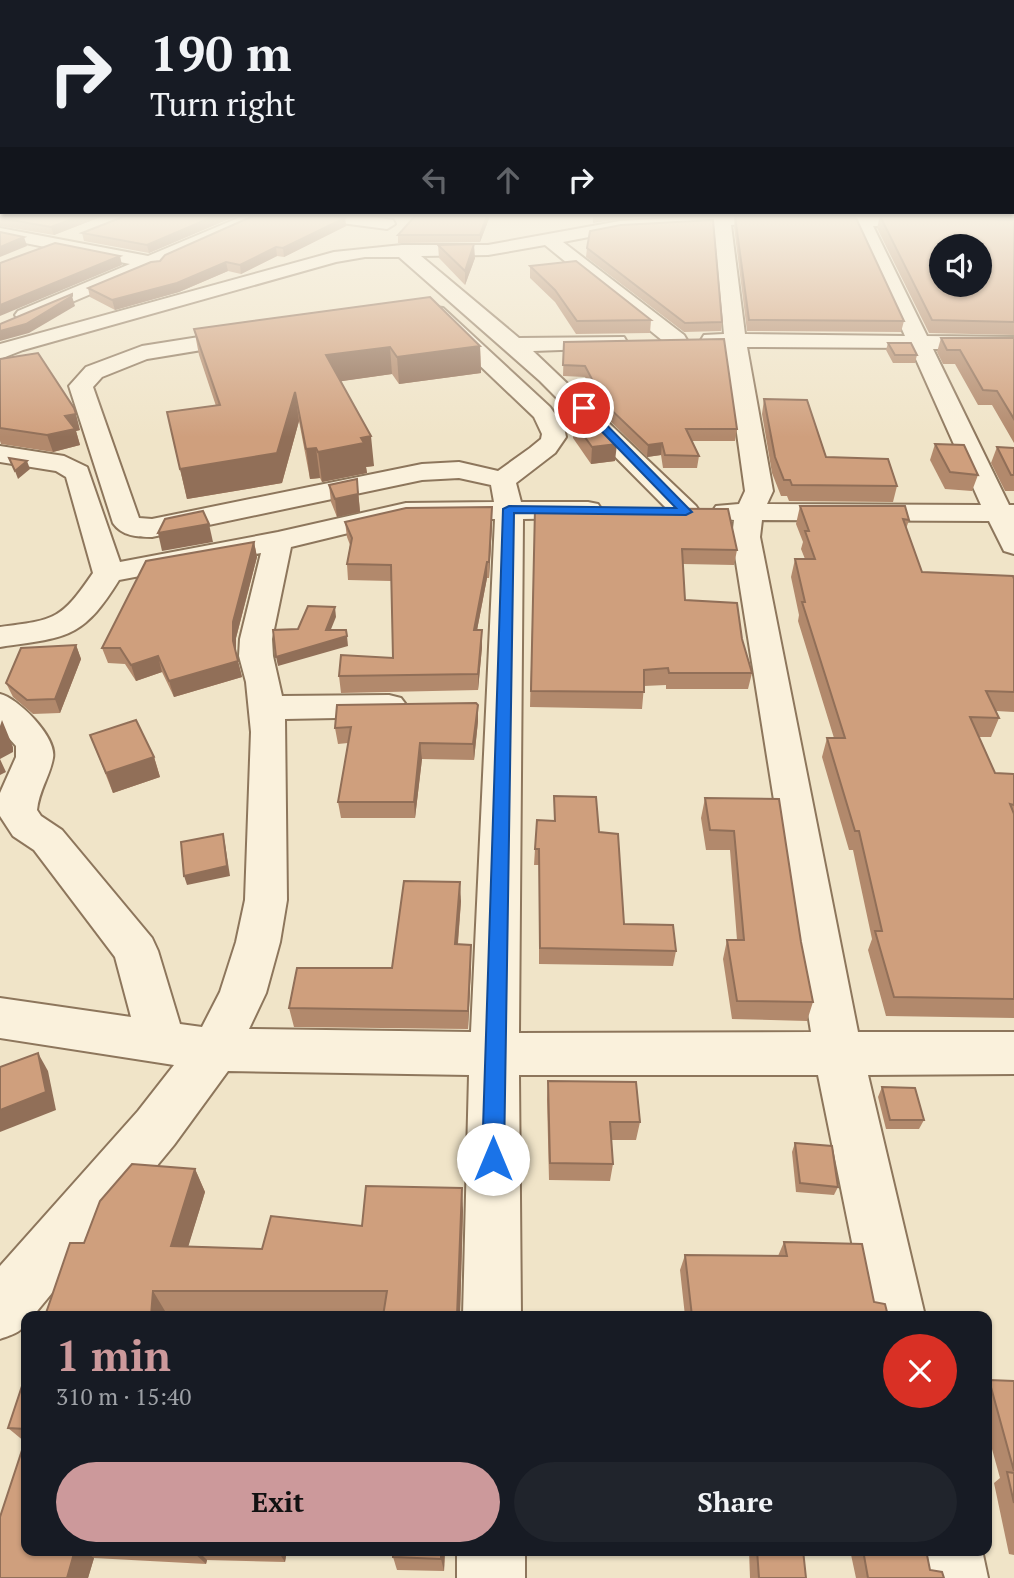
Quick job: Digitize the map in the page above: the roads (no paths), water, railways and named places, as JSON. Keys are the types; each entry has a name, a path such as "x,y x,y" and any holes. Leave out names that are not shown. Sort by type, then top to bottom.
{"street":[{"path":"10,321 85,290"},
{"path":"5,347 213,290"},
{"path":"450,290 516,345 584,408 686,512"},
{"path":"613,290 676,340"},
{"path":"730,290 759,491 749,513 746,537 838,1052 895,1311"},
{"path":"895,290 1006,513 1014,545"},
{"path":"492,1311 494,1054 489,704 506,494 553,440 550,424 542,412 436,313 425,310 409,310 142,353 94,372 82,386 127,523 138,528 152,528 422,472 459,470 506,494"},
{"path":"516,345 676,340 1014,343"},
{"path":"0,454 64,464 78,473 108,573"},
{"path":"0,637 39,631 71,620 82,612 108,573 278,541 406,511 506,494 631,511 1006,513"},
{"path":"0,1310 132,1157 215,1050 243,993 258,942 266,900 269,732 256,656 256,639 278,541"},
{"path":"0,705 34,744 35,757 19,793 17,811 27,827 48,840 136,951 162,1043"},
{"path":"267,708 420,705"},
{"path":"0,1018 215,1050 494,1054 1014,1053"},
{"path":"491,1556 491,1578"},
{"path":"949,1556 954,1578"}]}
